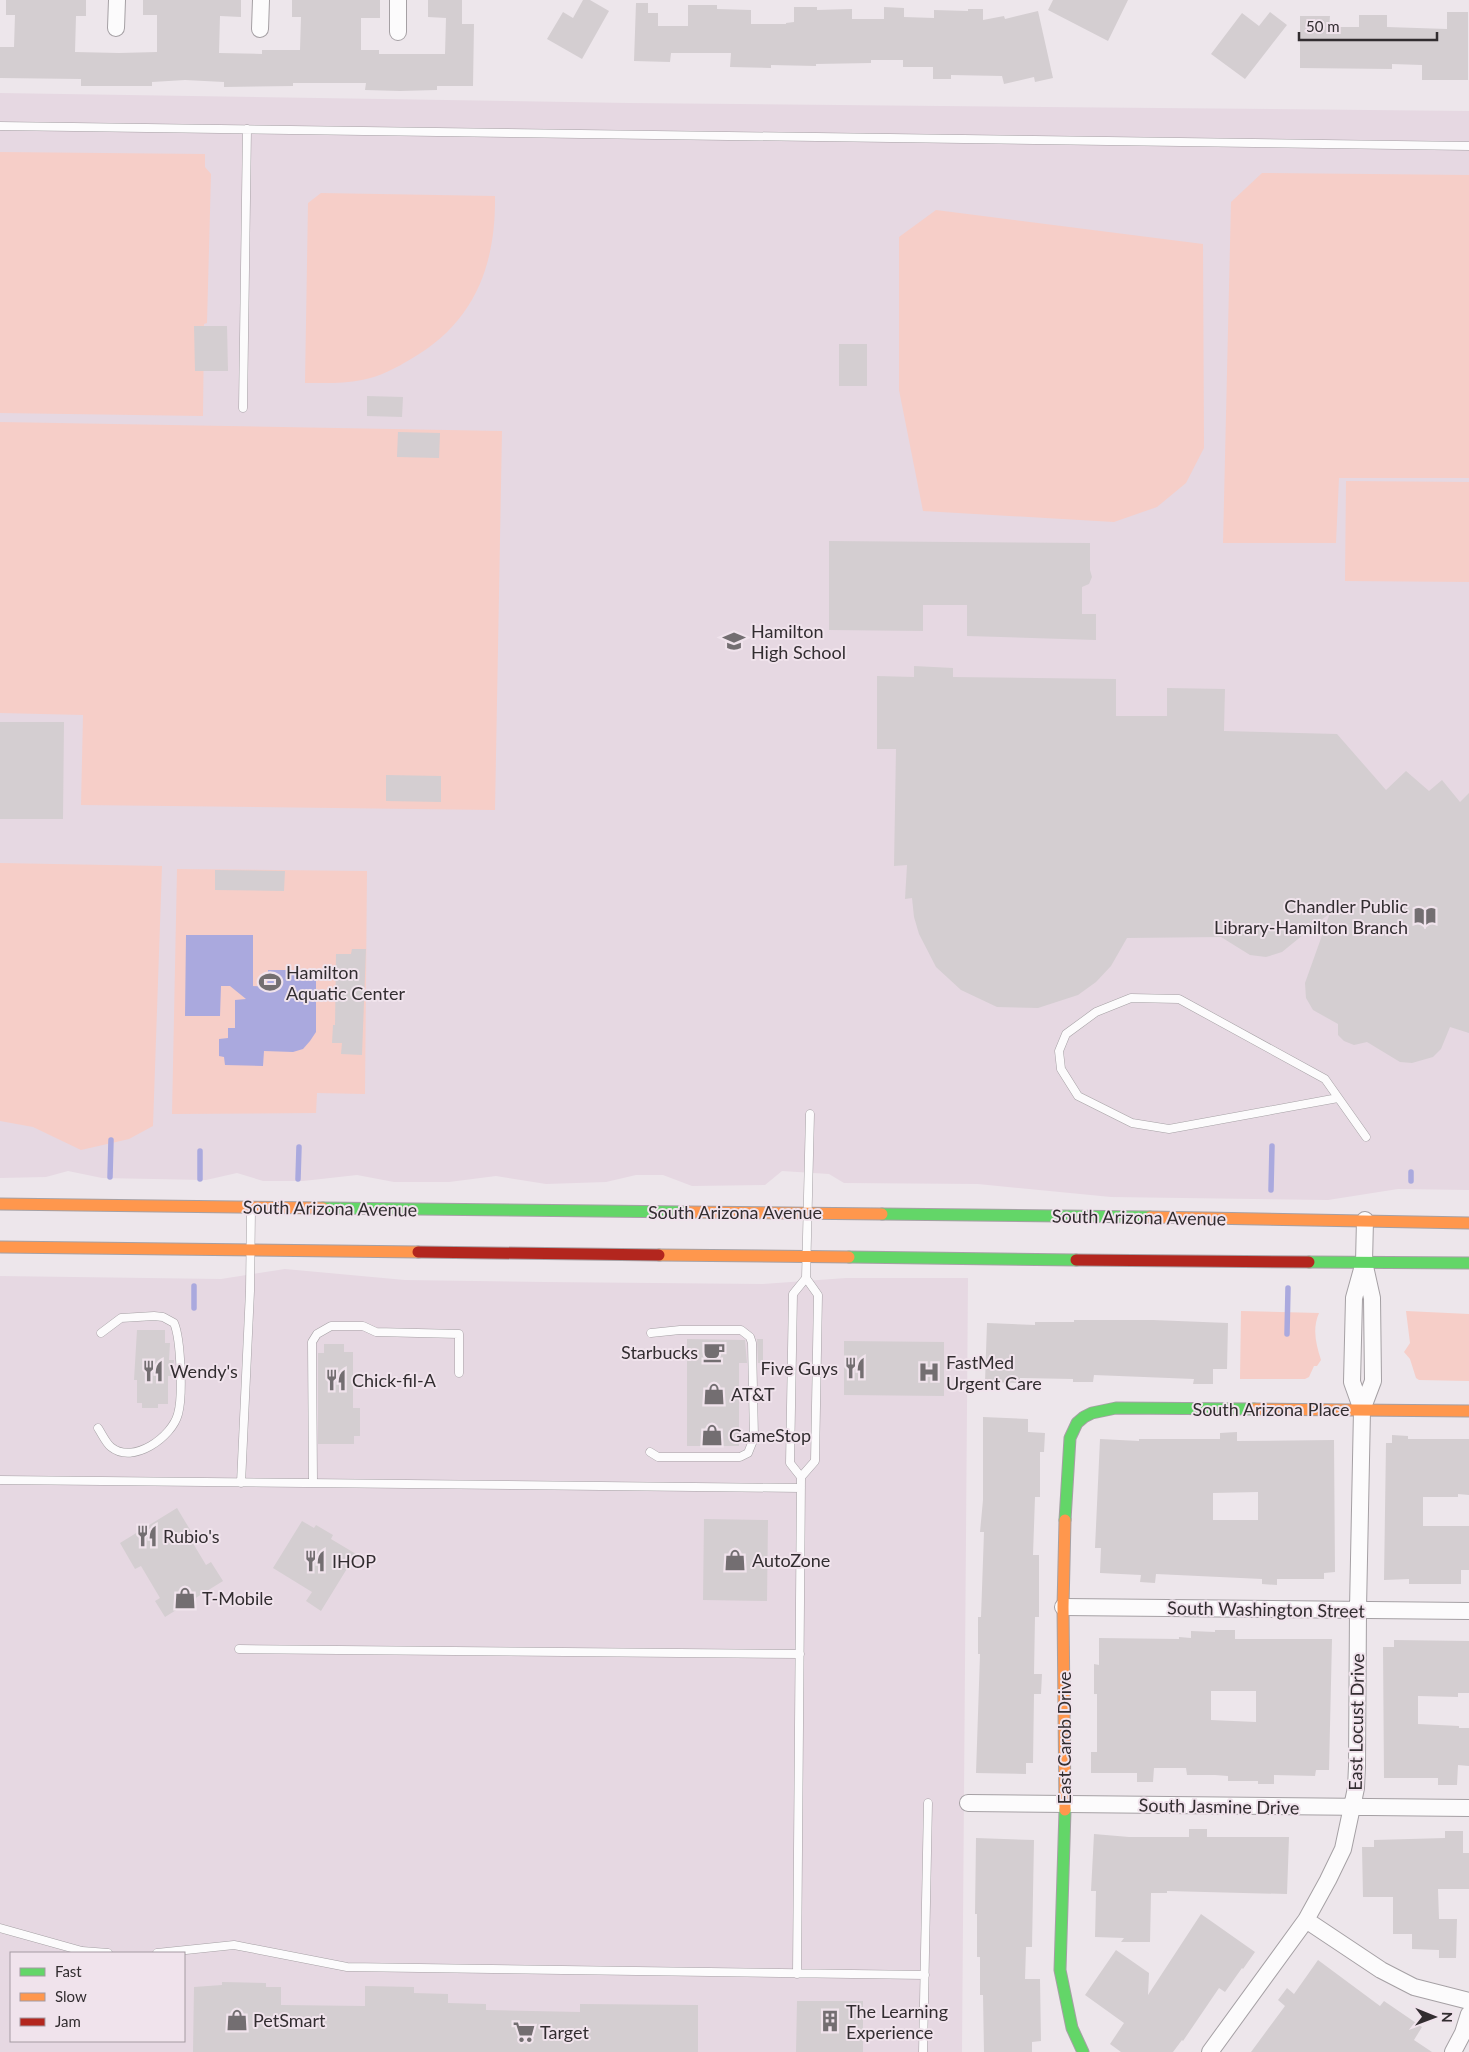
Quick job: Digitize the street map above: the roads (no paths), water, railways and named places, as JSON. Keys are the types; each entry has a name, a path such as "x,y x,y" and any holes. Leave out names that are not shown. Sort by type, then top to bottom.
{"main road":[{"name":"South Arizona Avenue","path":"0,1204 1365,1220 1469,1223"},
{"path":"0,1247 1234,1262 1469,1263"},
{"name":"South Arizona Place","path":"1076,1422 1094,1412 1116,1408 1469,1411"},
{"name":"East Carob Drive","path":"1076,1422 1068,1440 1063,1607 1065,1804 1060,1970 1072,2028 1083,2052"}],"street":[{"path":"116,28 117,0"},
{"path":"260,0 260,29"},
{"path":"398,0 398,32"},
{"name":"East Locust Drive","path":"1210,2052 1306,1920 1343,1849 1352,1808 1358,1766 1358,1609 1362,1410 1352,1382 1354,1298 1364,1262 1365,1220"},
{"name":"South Washington Street","path":"1063,1607 1469,1611"},
{"name":"South Jasmine Drive","path":"968,1803 1469,1808"},
{"path":"1306,1920 1381,1970 1414,1987 1469,2001"},
{"path":"1453,2052 1463,2033 1469,2014"}],"lane":[{"path":"0,126 1469,146"},
{"path":"244,408 247,129"},
{"path":"1338,1098 1169,1130 1132,1123 1078,1096 1061,1069 1059,1051 1066,1034 1096,1012 1131,998 1179,999 1325,1079 1366,1137"},
{"path":"797,1974 801,1476 790,1463 793,1294 806,1278 810,1114"},
{"path":"241,1483 252,1250 251,1207"},
{"path":"801,1476 815,1461 818,1294 806,1278"},
{"path":"98,1428 110,1446 116,1450 122,1452 148,1448 172,1426 178,1415 179,1405 179,1342 174,1323 163,1317 154,1316 121,1318 101,1333"},
{"path":"313,1483 312,1342 317,1334 331,1326 363,1326 376,1332 459,1334 459,1373"},
{"path":"650,1452 658,1457 740,1457 748,1453 754,1438 752,1343 750,1337 745,1332 680,1330 652,1332"},
{"path":"0,1480 801,1488"},
{"path":"239,1649 800,1654"},
{"path":"923,2052 928,1803"},
{"path":"0,1928 82,1952"},
{"path":"167,1952 234,1945 347,1967 924,1975"}],"water":[{"path":"186,935 253,935 253,986 267,987 268,970 316,970 316,1032 303,1049 293,1052 264,1051 263,1066 225,1065 224,1057 219,1056 219,1039 228,1038 228,1028 235,1028 235,1000 246,999 230,986 221,986 220,1016 185,1016"}],"waterway":[{"path":"110,1177 111,1140"},
{"path":"1271,1190 1272,1146"},
{"path":"298,1179 299,1147"},
{"path":"200,1151 200,1179"},
{"path":"1411,1172 1411,1181"},
{"path":"194,1286 194,1308"},
{"path":"1287,1334 1288,1288"}],"place":[{"name":"Hamilton High School","path":"734,641"},
{"name":"Chandler Public Library-Hamilton Branch","path":"1425,916"},
{"name":"Hamilton Aquatic Center","path":"270,982"},
{"name":"Starbucks","path":"714,1352"},
{"name":"Five Guys","path":"855,1368"},
{"name":"Wendy's","path":"153,1371"},
{"name":"FastMed Urgent Care","path":"929,1372"},
{"name":"Chick-fil-A","path":"336,1380"},
{"name":"AT&T","path":"714,1394"},
{"name":"GameStop","path":"712,1435"},
{"name":"Rubio's","path":"147,1536"},
{"name":"AutoZone","path":"735,1560"},
{"name":"IHOP","path":"315,1561"},
{"name":"T-Mobile","path":"185,1598"},
{"name":"PetSmart","path":"237,2020"},
{"name":"The Learning Experience","path":"830,2021"},
{"name":"Target","path":"524,2032"}]}
